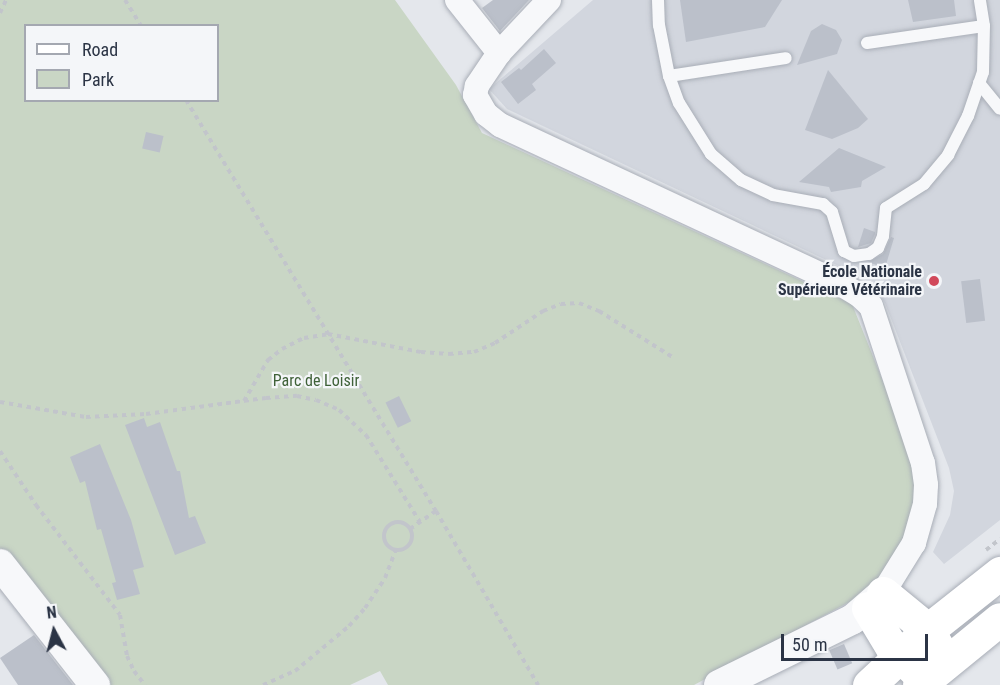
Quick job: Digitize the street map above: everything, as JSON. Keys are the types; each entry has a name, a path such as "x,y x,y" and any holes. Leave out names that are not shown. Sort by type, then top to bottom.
{"main road":[{"path":"869,685 928,630 992,562"},
{"path":"875,601 928,630 935,641 930,675"},
{"path":"875,601 898,657 911,668 930,675"},
{"path":"930,675 1000,619"}],"street":[{"path":"457,0 499,53"},
{"path":"549,0 499,53 477,86 476,95 486,114 500,125 839,283 859,295 870,306 923,463 926,485 925,504 914,543 875,601 844,624 719,685"},
{"path":"0,564 95,685"}],"lane":[{"path":"658,0 659,25 669,76 679,103 711,154 741,180 773,195 823,204 832,212 844,251 854,256 869,254 878,248 883,236 886,208 924,184 948,155 968,116 983,72 984,26 980,0"},
{"path":"867,43 984,26"},
{"path":"669,76 786,58"},
{"path":"980,83 1000,109"}],"path":[{"path":"0,13 6,0"},
{"path":"125,0 140,24"},
{"path":"187,102 436,511 538,685"},
{"path":"244,401 268,360 282,349 304,338 328,334 421,352 449,354 474,352 495,343 543,311 561,304 579,303 598,311 674,358"},
{"path":"0,402 86,417 146,414 297,396 316,400 339,410 366,435 420,522"},
{"path":"0,451 36,505 120,615 127,657 145,685"},
{"path":"410,529 436,511"},
{"path":"397,522 410,529 412,539 409,545 396,550 390,549 384,541 385,529 397,522"},
{"path":"992,562 1000,539"},
{"path":"263,685 295,671 349,626 365,608 385,578 396,550"}],"shaded area":[{"name":"École Nationale Supérieure Vétérinaire","path":"593,0 1000,0 1000,520 944,564 933,552 950,515 954,491 949,468 885,303 874,286 860,276 507,109 489,89"}],"green space":[{"name":"Parc de Loisir","path":"0,0 395,0 456,85 482,133 852,304 915,461 921,510 881,585 694,685 388,685 380,671 350,685 111,685 0,555"}],"building":[{"path":"493,0 529,0 500,31 482,8"},
{"path":"680,0 782,0 765,27 686,42"},
{"path":"908,0 954,0 956,16 913,22"},
{"path":"822,24 836,30 842,40 837,54 797,65 811,31"},
{"path":"544,49 556,63 532,84 536,90 518,104 501,82 519,68 521,70"},
{"path":"828,70 868,119 858,128 832,139 805,130"},
{"path":"146,132 164,136 160,153 142,149"},
{"path":"839,148 886,167 862,181 861,187 831,192 829,187 799,182"},
{"path":"864,228 875,234 871,243 858,247"},
{"path":"891,237 894,238 885,268 868,262 883,254"},
{"path":"980,279 985,321 966,323 961,281"},
{"path":"399,396 411,421 398,428 386,403"},
{"path":"144,418 147,427 160,422 177,471 180,471 189,518 195,516 206,543 175,555 125,425"},
{"path":"100,444 131,520 144,567 133,570 140,594 117,600 112,583 116,582 101,529 97,530 85,481 80,483 70,457"},
{"path":"34,635 73,685 18,685 0,658"},
{"path":"844,644 852,663 837,670 829,650"}],"place":[{"name":"École Nationale Supérieure Vétérinaire","path":"934,281"}]}
